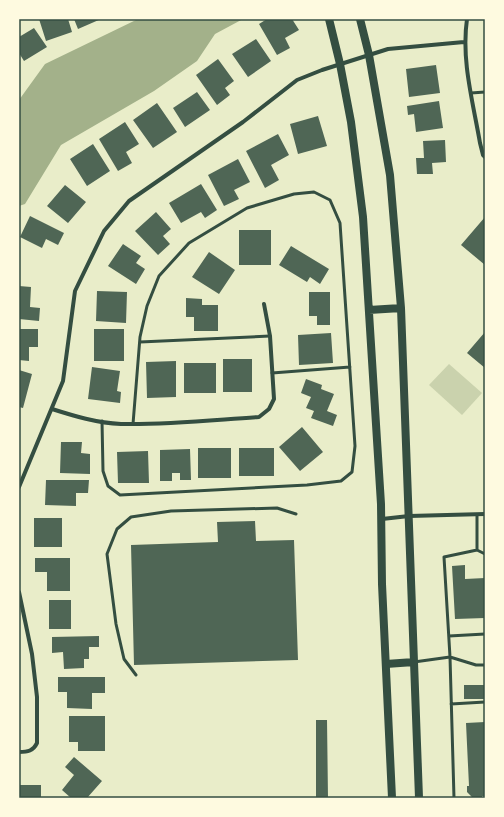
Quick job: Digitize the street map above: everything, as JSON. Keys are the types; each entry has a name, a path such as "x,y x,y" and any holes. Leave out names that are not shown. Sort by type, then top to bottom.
{"main road":[{"path":"329,19 340,64 351,122 363,217 382,519 382,584 392,798"},
{"path":"360,19 369,55 393,197 401,308 419,798"},
{"path":"369,310 401,308"},
{"path":"386,664 414,662"}],"street":[{"path":"467,19 464,42 471,94 480,143 483,155 485,157"},
{"path":"19,487 63,380 75,291 104,231 129,201 244,122 297,80 340,64 388,49 464,42"},
{"path":"52,409 82,418 133,424 259,417 269,409 274,399 270,336 264,304"},
{"path":"382,519 409,516 485,514"},
{"path":"19,592 32,654 37,697 37,743 35,748 28,752 19,752"}],"lane":[{"path":"471,94 485,92"},
{"path":"102,421 103,471 108,486 120,495 307,485 341,481 352,472 355,446 340,224 330,200 314,192 294,194 247,208 190,243 159,276 147,306 140,342 133,424"},
{"path":"140,342 270,336"},
{"path":"272,373 350,367"},
{"path":"136,675 124,659 116,624 107,554 117,529 131,517 171,511 277,508 296,514"},
{"path":"477,515 477,550"},
{"path":"454,798 450,657 444,557 477,550 485,554"},
{"path":"449,636 485,634"},
{"path":"414,662 450,657 476,665 485,665"},
{"path":"451,704 485,702"}],"shaded area":[{"path":"138,19 243,19 215,34 197,61 154,91 61,145 25,204 19,206 19,100 45,64"},
{"path":"449,364 482,393 462,415 429,385"}],"building":[{"path":"39,19 68,19 72,32 46,41"},
{"path":"74,19 101,19 78,29"},
{"path":"267,19 292,19 299,30 285,38 290,48 277,55 259,24"},
{"path":"34,28 47,47 24,61 19,53 19,37"},
{"path":"256,39 271,61 248,77 232,54"},
{"path":"218,59 234,81 225,88 230,95 217,105 196,75"},
{"path":"436,65 440,93 409,97 406,69"},
{"path":"197,92 210,110 185,127 173,108"},
{"path":"439,101 443,128 416,132 414,114 408,115 407,106"},
{"path":"157,103 177,132 153,148 133,120"},
{"path":"318,116 327,146 298,154 290,124"},
{"path":"125,122 139,144 126,152 132,163 118,171 99,139"},
{"path":"278,134 289,155 271,165 279,180 265,188 246,151"},
{"path":"445,140 446,162 432,163 433,174 417,174 416,158 424,158 423,141"},
{"path":"93,144 110,171 87,186 70,159"},
{"path":"238,159 250,182 234,190 239,199 224,206 208,175"},
{"path":"201,184 217,210 205,218 201,212 181,223 169,203"},
{"path":"65,185 86,202 68,223 47,206"},
{"path":"156,212 171,229 163,236 170,244 158,255 135,231"},
{"path":"30,216 64,233 58,245 46,239 42,248 20,237"},
{"path":"485,217 485,265 461,245"},
{"path":"239,230 271,230 271,265 239,265"},
{"path":"123,244 141,256 136,263 145,269 136,284 108,266"},
{"path":"291,246 329,269 320,284 310,277 307,282 279,265"},
{"path":"209,252 235,270 219,294 192,277"},
{"path":"19,286 31,287 30,307 40,308 39,321 19,319"},
{"path":"97,291 127,292 126,323 96,321"},
{"path":"309,292 330,292 330,325 317,325 317,316 309,316"},
{"path":"186,298 202,299 202,305 218,305 218,331 194,331 194,317 186,317"},
{"path":"19,329 38,329 38,347 29,347 29,361 19,360"},
{"path":"94,329 124,329 124,361 94,361"},
{"path":"485,332 485,368 467,353"},
{"path":"331,333 333,363 299,365 298,335"},
{"path":"223,359 252,359 252,392 223,392"},
{"path":"176,361 176,397 147,398 146,362"},
{"path":"184,363 216,363 216,393 184,393"},
{"path":"92,367 120,371 117,391 121,392 120,403 88,399"},
{"path":"19,370 32,374 23,408 19,407"},
{"path":"306,379 322,385 321,389 334,394 327,411 337,415 333,426 311,418 314,411 306,408 311,397 301,393"},
{"path":"302,427 323,452 300,471 279,447"},
{"path":"61,442 82,442 81,453 90,454 90,474 60,473"},
{"path":"198,448 231,448 231,478 198,478"},
{"path":"239,448 274,448 274,476 239,476"},
{"path":"190,449 191,480 180,480 180,473 172,473 172,481 160,481 160,450"},
{"path":"148,451 149,483 118,483 117,452"},
{"path":"46,480 89,480 88,493 76,493 76,506 45,505"},
{"path":"34,518 62,518 62,547 34,547"},
{"path":"255,521 256,541 294,540 298,660 134,665 131,545 218,542 217,522"},
{"path":"35,558 70,558 70,591 47,591 47,572 35,572"},
{"path":"465,565 465,579 485,578 485,618 455,619 452,566"},
{"path":"49,600 71,600 71,629 49,629"},
{"path":"99,636 99,647 89,647 89,659 84,659 84,668 64,669 63,652 52,653 52,637"},
{"path":"58,677 105,677 105,693 92,693 92,709 67,708 67,692 58,692"},
{"path":"464,685 485,685 485,699 464,699"},
{"path":"69,716 105,716 105,751 78,751 78,742 69,742"},
{"path":"316,720 327,720 328,798 316,798"},
{"path":"485,722 485,796 482,796 482,798 473,798 467,792 467,786 469,786 466,723"},
{"path":"74,757 102,781 87,798 71,798 62,790 74,775 65,767"},
{"path":"19,785 41,785 41,798 19,798"}]}
